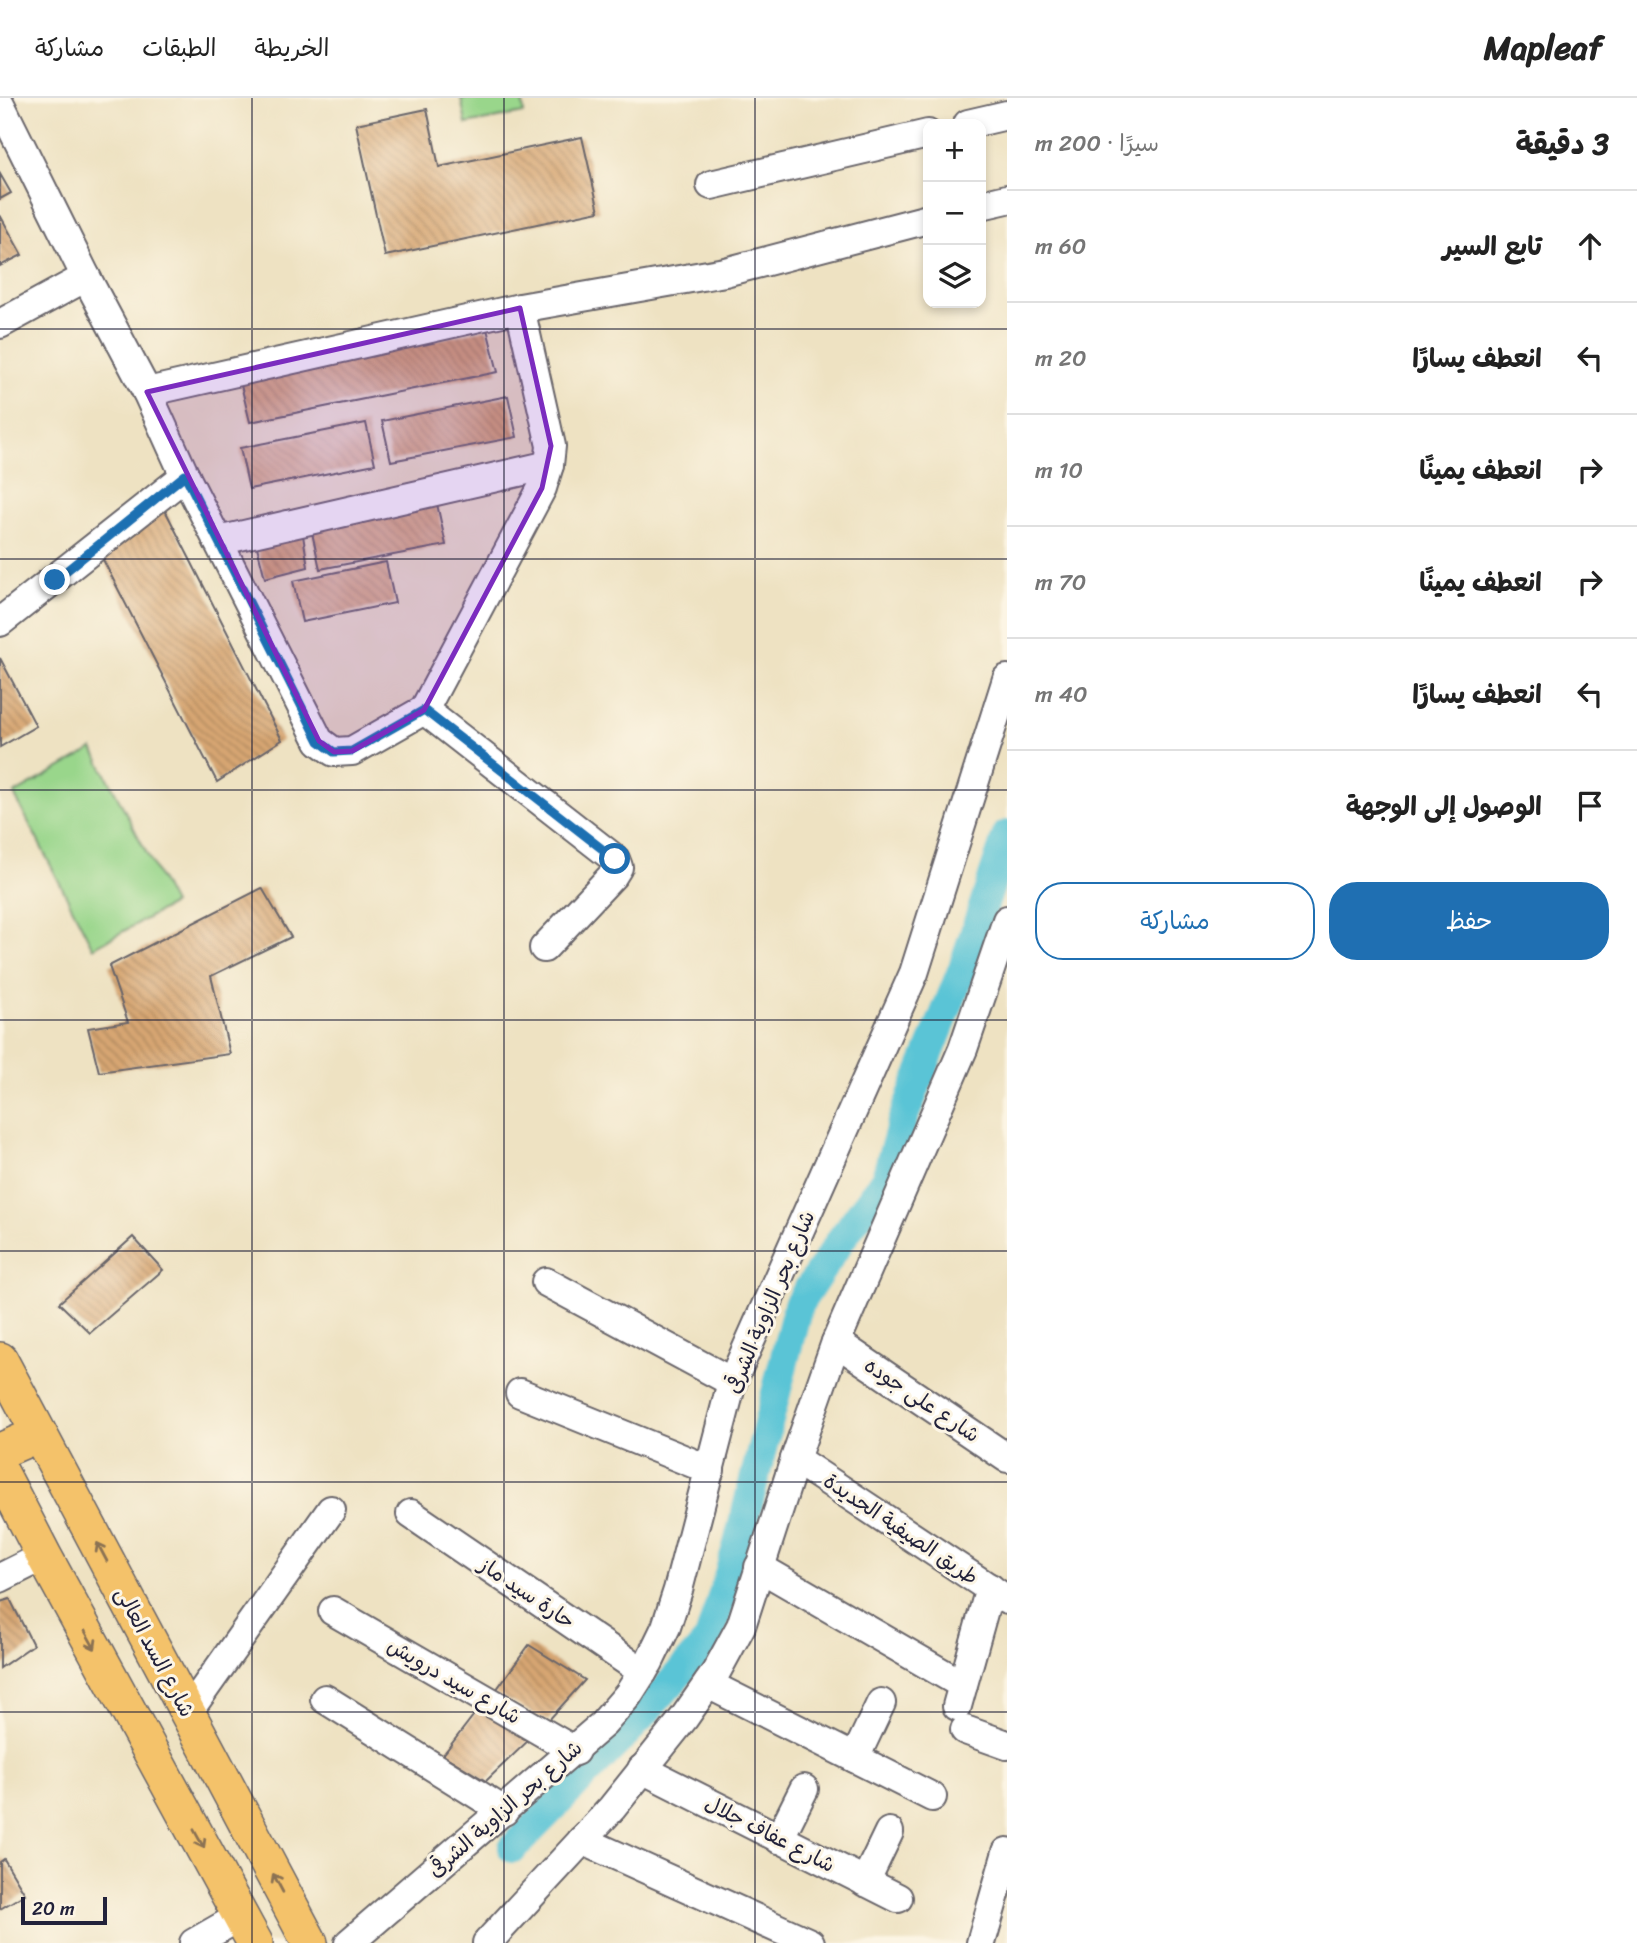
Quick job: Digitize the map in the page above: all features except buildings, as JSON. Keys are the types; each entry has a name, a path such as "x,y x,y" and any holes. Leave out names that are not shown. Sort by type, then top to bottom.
{"main road":[{"name":"شارع السد العالى","path":"0,1360 310,1943"},
{"path":"0,1451 39,1434"},
{"path":"0,1471 248,1930"}],"street":[{"path":"0,104 7,134 148,392 185,475 319,741 334,752 352,751 424,710 542,488 551,446 520,308"},
{"path":"986,120 1007,115"},
{"path":"711,186 923,135"},
{"path":"986,204 1007,199"},
{"path":"148,392 520,308 725,272 923,220"},
{"path":"0,324 86,277"},
{"path":"218,541 549,465"},
{"path":"0,622 185,475"},
{"name":"شارع بحر الزاوية الشرقى","path":"349,1943 575,1751 628,1695 643,1672 666,1627 732,1382 914,973 1007,679"},
{"path":"424,710 615,859 618,867 613,875 544,948"},
{"path":"486,1943 612,1808 708,1684 741,1626 836,1342 963,1049 1007,920"},
{"path":"545,1282 732,1382"},
{"name":"شارع على جوده","path":"836,1342 1007,1458"},
{"path":"520,1393 710,1470"},
{"name":"طريق الصيفية الجديدة","path":"795,1459 998,1594"},
{"path":"188,1712 331,1510"},
{"name":"حارة سيد ماز","path":"411,1514 643,1672"},
{"path":"0,1578 44,1556"},
{"path":"759,1567 962,1707 1007,1745"},
{"path":"962,1707 998,1594"},
{"name":"شارع سيد درويش","path":"334,1611 575,1751"},
{"path":"708,1684 932,1797"},
{"path":"325,1699 504,1811"},
{"path":"855,1758 881,1703"},
{"name":"شارع عفاف جلال","path":"642,1769 898,1898"},
{"path":"779,1839 804,1789"},
{"path":"865,1882 889,1832"},
{"path":"582,1840 810,1943"},
{"path":"981,1943 1007,1852"},
{"path":"194,1943 248,1930"}],"highlighted area":[{"path":"520,308 551,446 542,488 424,710 352,751 334,752 319,741 147,392"}],"green space":[{"path":"461,98 522,98 524,113 466,124"},
{"path":"93,749 173,904 93,948 14,794"}],"waterway":[{"path":"513,1848 631,1728 709,1640 738,1544 798,1305 886,1178 903,1119 963,968 1007,835"}],"route":[{"path":"55,580 185,475 319,741 334,752 352,751 424,710 615,859"}]}
